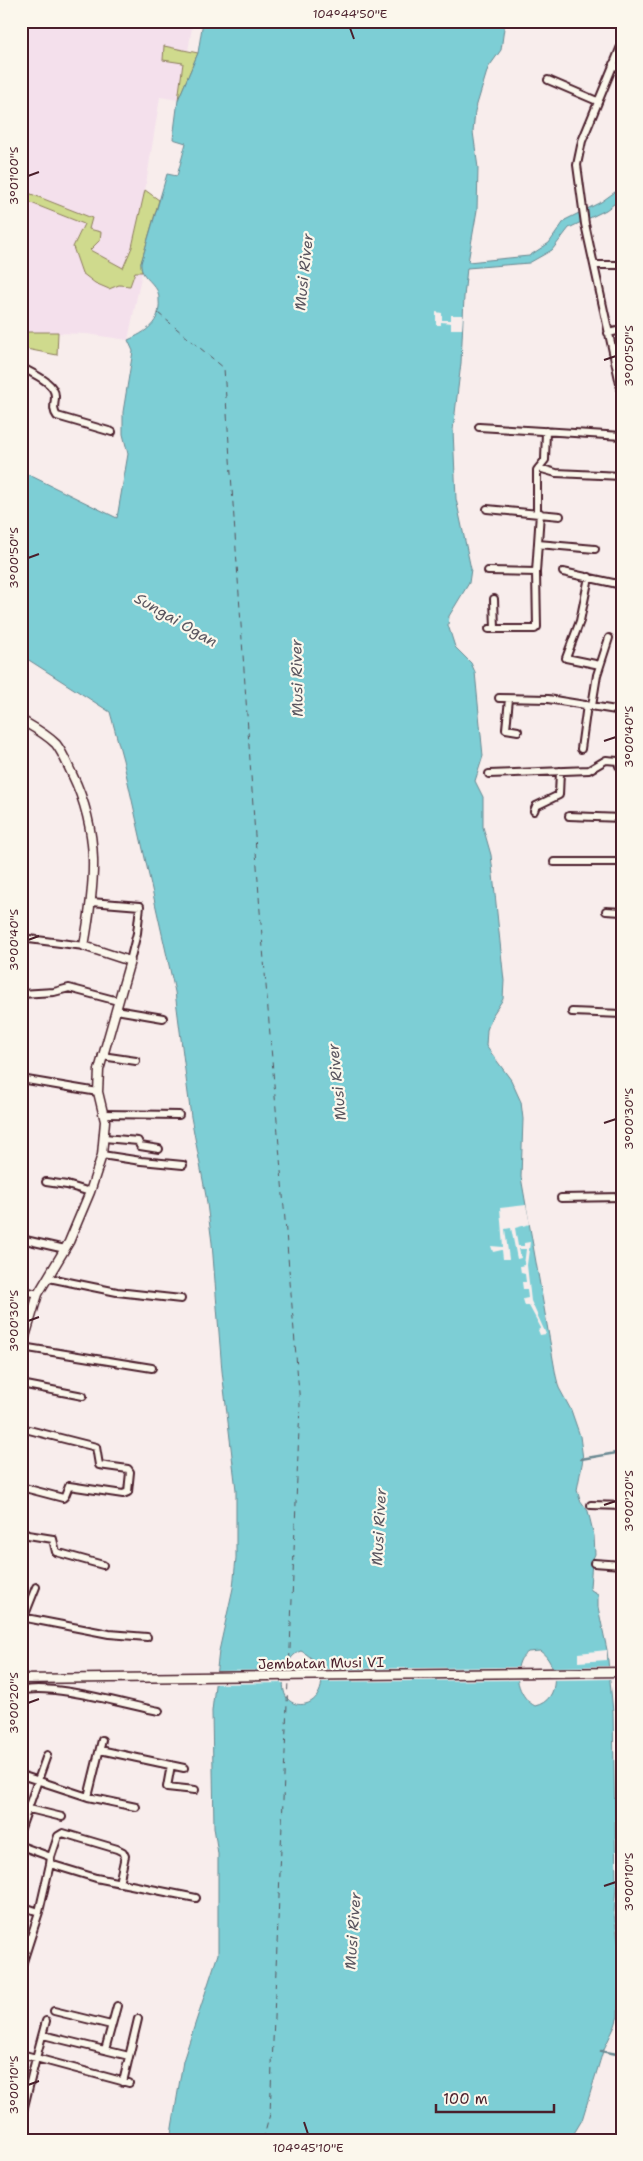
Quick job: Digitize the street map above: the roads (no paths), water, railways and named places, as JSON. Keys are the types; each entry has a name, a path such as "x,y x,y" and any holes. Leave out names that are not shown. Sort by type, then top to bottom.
{"street":[{"path":"622,44 582,141 577,165 585,224 622,393"},
{"path":"613,64 622,70"},
{"path":"548,80 597,101"},
{"path":"594,266 622,265"},
{"path":"608,332 622,330"},
{"path":"21,367 52,387 55,395 54,409 57,416 112,432"},
{"path":"479,427 622,436"},
{"path":"494,599 492,629 536,628 537,470 545,460 546,431"},
{"path":"539,468 556,473 622,476"},
{"path":"486,509 560,516"},
{"path":"538,544 595,549"},
{"path":"488,571 536,572"},
{"path":"564,572 622,585"},
{"path":"593,578 568,659 600,665"},
{"path":"581,749 589,705 608,638"},
{"path":"499,698 548,699 622,710"},
{"path":"509,699 506,729 518,731"},
{"path":"21,720 44,734 58,747 84,800 91,824 93,854 91,902 84,946"},
{"path":"489,774 589,770 610,760 618,761 619,766 622,767"},
{"path":"534,811 536,806 559,795 560,771"},
{"path":"569,816 622,818"},
{"path":"554,862 622,862"},
{"path":"91,902 140,906 137,933 99,1070 98,1091 103,1114 104,1138 102,1155 90,1192 67,1246 38,1294 22,1348 152,1368"},
{"path":"606,912 622,912"},
{"path":"21,938 84,946 130,960"},
{"path":"21,994 54,992 68,988 118,1001"},
{"path":"116,1010 163,1018"},
{"path":"572,1012 622,1014"},
{"path":"622,1037 622,1042"},
{"path":"102,1056 136,1061"},
{"path":"21,1078 98,1091"},
{"path":"103,1114 179,1115"},
{"path":"104,1138 138,1141 140,1146 159,1149"},
{"path":"102,1155 141,1161 183,1164"},
{"path":"46,1182 67,1185 90,1192"},
{"path":"561,1198 622,1197"},
{"path":"21,1239 67,1246"},
{"path":"49,1278 117,1292 181,1299"},
{"path":"21,1290 38,1294"},
{"path":"21,1384 83,1396"},
{"path":"21,1428 96,1447 99,1465 128,1469 130,1472 128,1492 123,1494 69,1486 63,1498 21,1487"},
{"path":"591,1506 622,1506"},
{"path":"21,1531 28,1535 38,1535 54,1540 56,1552 103,1564"},
{"path":"594,1564 622,1565"},
{"path":"36,1587 22,1617 109,1634 147,1637"},
{"name":"Jembatan Musi VI","path":"21,1679 622,1672"},
{"path":"21,1691 35,1689 72,1692 159,1712"},
{"path":"88,1797 102,1740"},
{"path":"100,1750 184,1768"},
{"path":"21,1828 24,1808 47,1755"},
{"path":"172,1766 167,1787 195,1790"},
{"path":"21,1775 88,1797 136,1807"},
{"path":"24,1808 62,1817"},
{"path":"21,1968 39,1912 50,1861 60,1833 123,1852 125,1856 120,1883"},
{"path":"21,1846 50,1861 120,1883 196,1898"},
{"path":"21,1906 39,1912"},
{"path":"21,1936 30,1939"},
{"path":"105,2050 117,2006"},
{"path":"54,2011 112,2025"},
{"path":"21,2054 126,2082 129,2056 138,2019"},
{"path":"22,2116 46,2021"},
{"path":"43,2035 129,2056"}],"water":[{"path":"203,21 505,21 501,50 488,68 475,111 473,132 478,168 477,210 468,262 529,256 549,243 565,220 601,202 622,187 622,198 606,210 569,228 552,250 529,263 467,268 461,363 453,430 456,499 471,569 469,583 449,616 448,625 455,647 471,663 475,672 483,756 475,781 483,797 483,827 491,855 504,981 503,999 492,1016 487,1030 486,1046 511,1080 521,1102 523,1119 521,1177 556,1376 559,1388 571,1410 580,1436 583,1459 577,1490 580,1500 588,1511 594,1536 595,1554 592,1561 590,1587 591,1590 598,1594 598,1607 607,1650 613,1712 616,1885 614,1914 619,1948 618,2016 603,2051 582,2120 570,2140 170,2140 183,2061 218,1954 218,1854 214,1827 212,1711 219,1651 233,1588 236,1558 236,1490 222,1371 212,1243 206,1196 191,1117 175,992 123,760 110,712 21,655 21,471 117,518 128,454 123,434 123,412 133,351 128,340 141,334 151,326 158,315 159,308 157,291 143,273 141,263 167,174 177,176 186,143 173,139 178,100 198,53","holes":["301,1651 312,1659 316,1665 322,1683 317,1696 313,1700 308,1703 298,1704 293,1703 286,1696 283,1680 286,1668 292,1657","540,1651 551,1664 554,1681 550,1697 535,1706 525,1698 519,1686 517,1674 520,1661 524,1655 528,1652"]}],"waterway":[{"path":"581,1459 622,1452"},
{"path":"601,2051 622,2055"}],"water label":[{"name":"Musi River","path":"304,272"},
{"name":"Sungai Ogan","path":"176,620"},
{"name":"Musi River","path":"297,678"},
{"name":"Musi River","path":"337,1082"},
{"name":"Musi River","path":"379,1527"},
{"name":"Musi River","path":"353,1931"}]}
